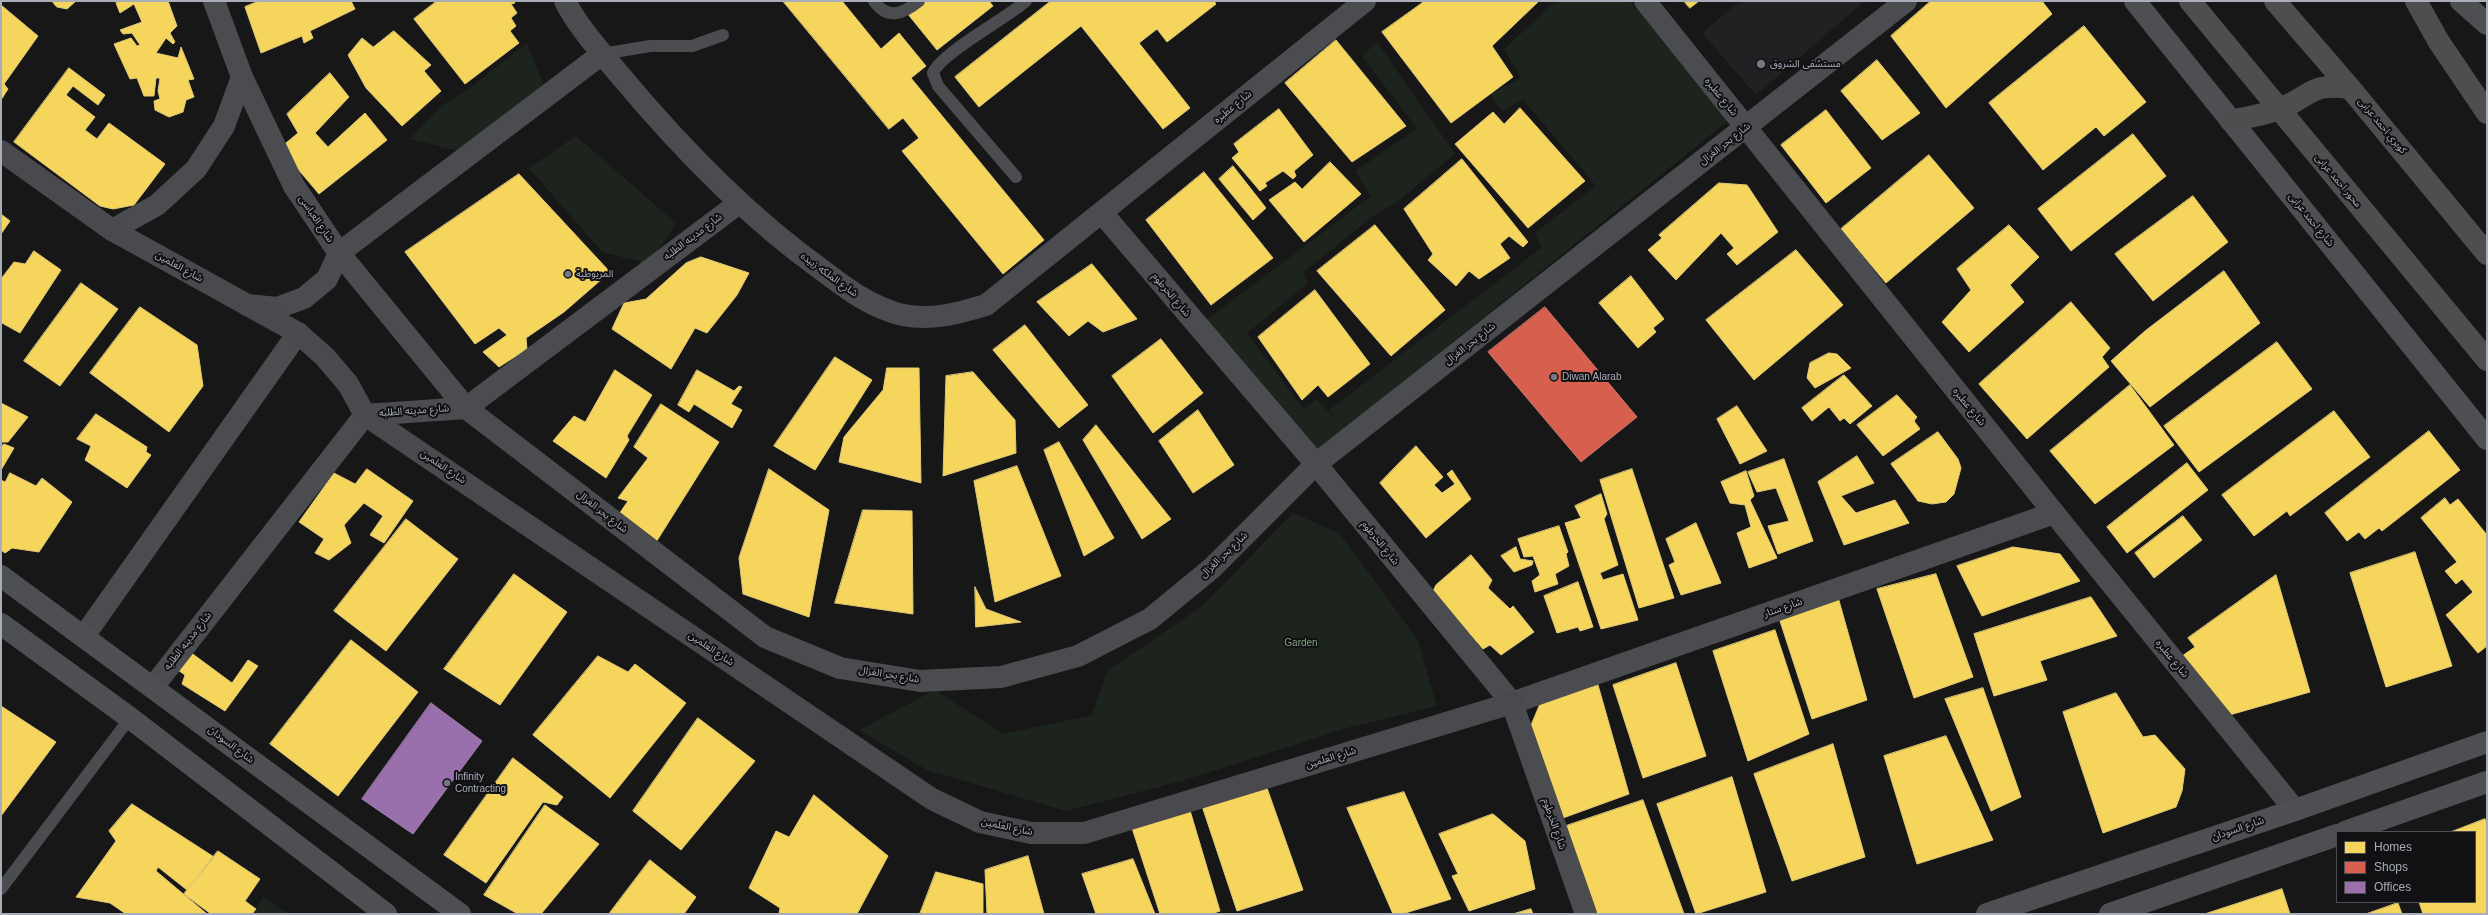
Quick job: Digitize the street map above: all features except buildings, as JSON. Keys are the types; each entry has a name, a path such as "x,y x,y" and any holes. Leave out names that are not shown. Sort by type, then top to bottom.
{"highway":[{"name":"محور احمد عرابى","path":"2190,1 2487,360"},
{"name":"كوبري احمد عرابى","path":"2275,1 2415,165 2487,254"},
{"path":"2416,1 2439,42 2484,109"},
{"path":"2231,121 2281,109 2306,93 2321,87 2350,88"}],"main road":[{"name":"شارع احمد عرابى","path":"2135,1 2487,439"},
{"path":"2462,1 2487,24"},
{"name":"شارع السودان","path":"1,576 460,914"},
{"path":"1,624 130,718 385,914"},
{"name":"شارع السودان","path":"1987,914 2295,810 2487,742"},
{"path":"2348,831 2487,782"},
{"path":"2110,914 2336,835"}],"street":[{"name":"شارع العباسى","path":"214,1 242,77 294,186 339,253 466,408"},
{"name":"شارع الملكه زبيده","path":"565,1 602,54 680,144 739,203 799,254 864,301 904,315 946,316 986,305 1102,213"},
{"name":"شارع عطبره","path":"1102,213 1365,1"},
{"name":"شارع عطبره","path":"1645,1 2054,513 2295,810"},
{"name":"شارع بحر الغزال","path":"466,408 765,637 840,668 920,681 1001,677 1078,656 1150,619 1212,568 1316,464 1906,1"},
{"path":"247,305 277,308 304,298 326,279 339,253 602,54"},
{"path":"112,230 157,205 196,169 224,126 242,77"},
{"name":"شارع العلمين","path":"1,151 112,230 298,333 325,356 348,384 365,415 932,799 980,822 1031,833 1084,833 1512,704"},
{"name":"شارع مدينه الطلبه","path":"153,687 365,415 466,408 739,203"},
{"name":"شارع الخرطوم","path":"1102,213 1316,464 1512,704 1586,914"},
{"path":"84,636 298,333"},
{"name":"شارع سنار","path":"1512,704 2054,513"}],"lane":[{"path":"874,1 883,10 898,13 906,12 919,1"},
{"path":"1016,177 938,86 933,78 935,68 943,61 1019,3"},
{"path":"602,54 650,46 692,46 723,35"},
{"path":"1,889 130,718"}],"shaded area":[{"name":"مستشفى الشروق","path":"1740,1 1865,1 1756,95 1702,33"}],"green space":[{"path":"1556,1 1630,1 1729,120 1317,451 1206,320 1371,196 1355,171 1417,129 1362,56 1377,42 1455,154 1397,202 1373,216 1304,272 1307,284 1247,333 1304,409 1317,399 1340,424 1329,410 1541,248 1535,233 1596,186 1523,99 1502,111 1490,94 1521,78 1504,49"},
{"path":"527,43 544,87 458,151 410,139 441,106 467,90"},
{"path":"576,136 676,223 649,264 602,252 529,168"},
{"name":"Garden","path":"1293,513 1339,533 1418,640 1437,706 1350,727 1185,780 1066,811 927,770 859,730 935,690 1003,734 1092,715 1107,671 1201,607"},
{"path":"263,896 288,914 253,914"}],"place":[{"name":"مستشفى الشروق","path":"1761,64"},
{"name":"المريوطية","path":"568,274"},
{"name":"Diwan Alarab","path":"1554,377"},
{"name":"Infinity Contracting","path":"447,783"}]}
